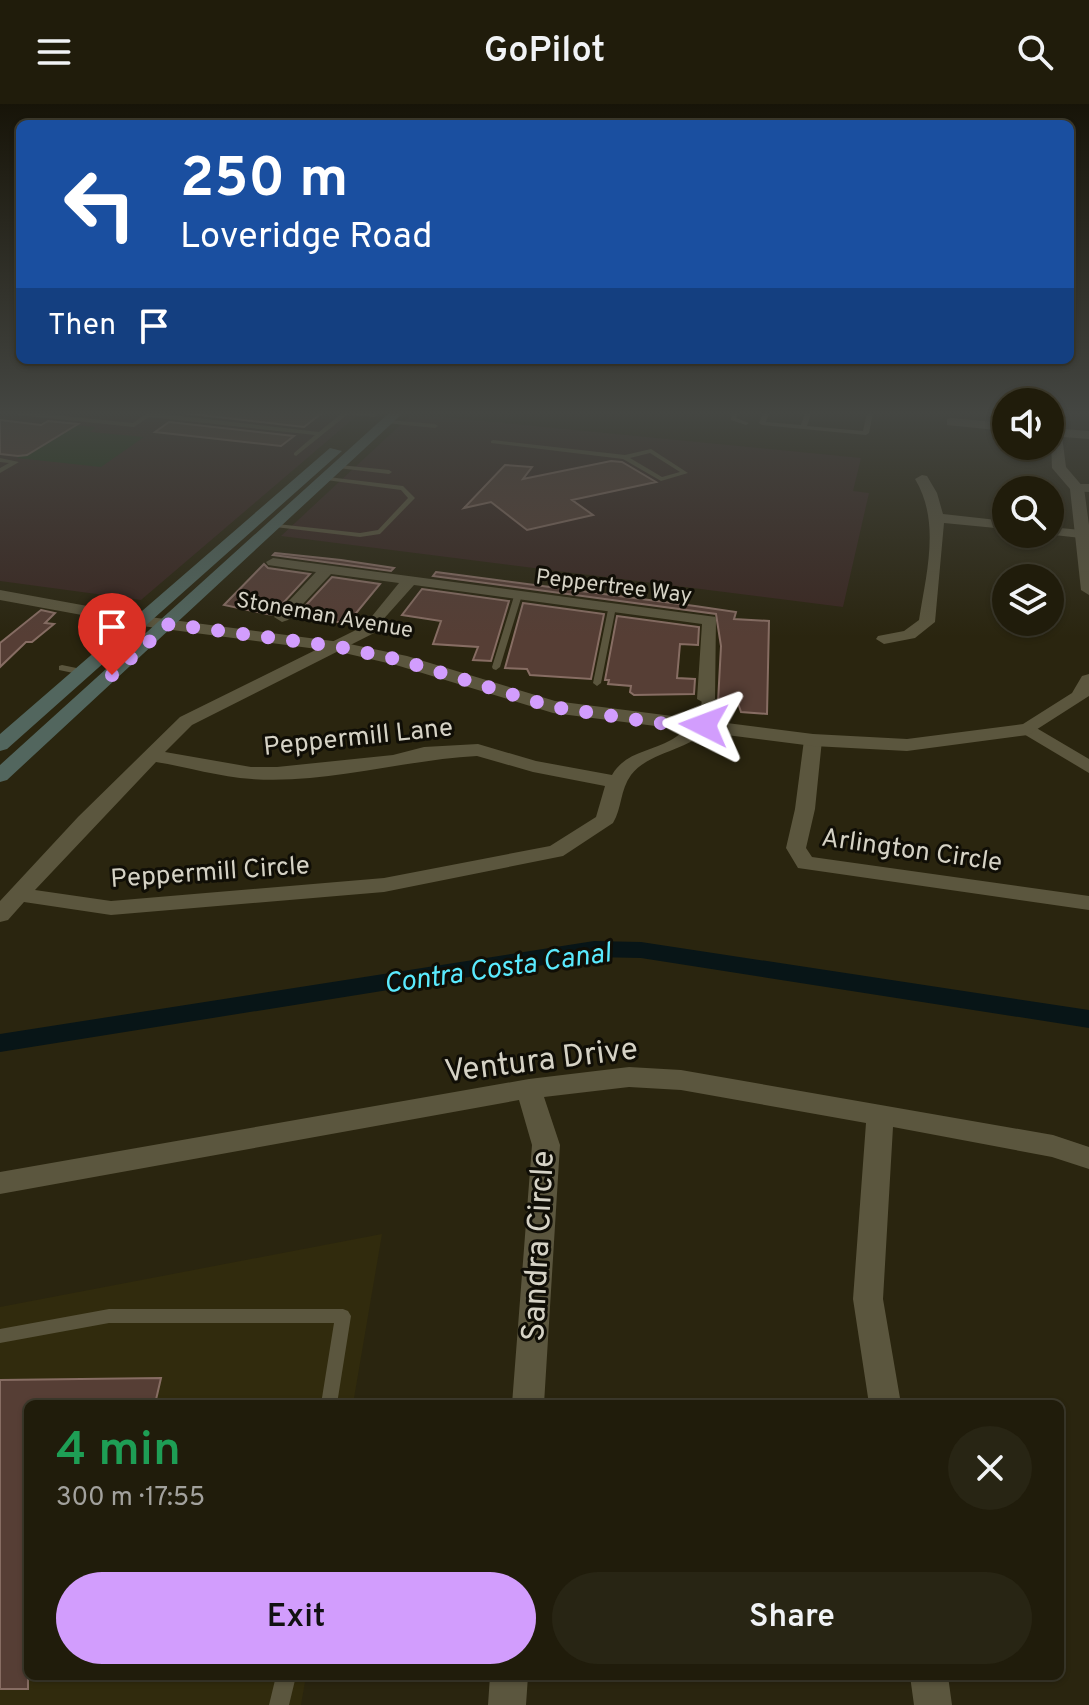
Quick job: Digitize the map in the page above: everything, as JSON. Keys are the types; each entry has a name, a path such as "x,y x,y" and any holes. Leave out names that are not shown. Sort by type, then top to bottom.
{"main road":[{"path":"0,745 299,488"},
{"path":"0,776 319,488"}],"street":[{"path":"884,639 909,635 927,622 938,518 934,492 930,488"},
{"path":"1083,488 1081,534 1089,590"},
{"path":"938,518 992,524"},
{"path":"1064,532 1081,534"},
{"name":"Peppertree Way","path":"273,562 710,620 706,699"},
{"path":"282,617 327,570"},
{"path":"0,915 22,895 85,821 186,721 365,634 374,627 372,623 409,581"},
{"name":"Stoneman Avenue","path":"0,595 26,599 90,618 147,616"},
{"name":"Stoneman Avenue","path":"26,599 69,599 147,616 407,651 548,694 704,725 813,740 907,745 1028,729"},
{"path":"1089,680 1079,697 1028,729 1089,767"},
{"path":"616,782 625,769 645,756 678,744 704,725"},
{"name":"Arlington Circle","path":"813,740 805,809 796,848 805,863 1089,903"},
{"name":"Peppermill Lane","path":"151,755 251,773 363,765 424,753 478,750 533,766 616,782"},
{"name":"Peppermill Circle","path":"22,895 111,908 384,885 567,846 606,819 616,782"},
{"name":"Ventura Drive","path":"0,1183 529,1089 629,1077 681,1080 880,1115 1053,1146 1089,1158"},
{"name":"Sandra Circle","path":"528,1400 546,1145 529,1089"},
{"path":"880,1115 868,1299 884,1400"},
{"path":"507,1705 509,1680"},
{"path":"930,1680 933,1705"}],"lane":[{"path":"277,526 360,535 380,532 412,498 401,488"},
{"path":"496,667 518,595"},
{"path":"597,683 612,607"},
{"path":"62,668 83,672"},
{"name":"Peppertree Way","path":"704,725 706,699"},
{"path":"0,1336 109,1316 343,1316 330,1400"},
{"path":"279,1705 285,1680"}],"shaded area":[{"path":"0,488 273,488 141,600 0,581"},
{"path":"333,488 854,488 853,491 869,493 843,607 281,536"},
{"path":"382,1234 354,1400 24,1400 24,1680 305,1680 301,1705 0,1705 0,1307"}],"building":[{"path":"483,488 629,488 572,500 593,515 527,530 491,502 464,508"},
{"path":"273,555 394,568 391,571"},
{"path":"264,564 268,568 310,574 272,615 224,605"},
{"path":"436,572 736,612 734,619 769,621 767,714 741,712 738,703 718,702 721,646 716,614 433,576"},
{"path":"332,577 380,584 348,623 294,618"},
{"path":"422,589 509,601 491,661 473,660 478,647 433,644 441,621 402,615"},
{"path":"523,603 604,614 591,679 530,675 527,669 505,668"},
{"path":"41,610 55,613 45,623 54,624 32,642 26,642 0,667 0,643"},
{"path":"617,616 699,627 698,645 680,644 677,678 695,679 694,694 634,695 630,692 631,686 608,684 609,680 605,680"},
{"path":"161,1378 156,1400 24,1400 24,1680 28,1680 28,1689 0,1689 0,1380"}],"waterway":[{"name":"Contra Costa Canal","path":"0,1043 594,949 641,950 1089,1019"}],"route":[{"path":"112,675 169,624 340,647 400,660 553,707 658,723 704,725"}]}
